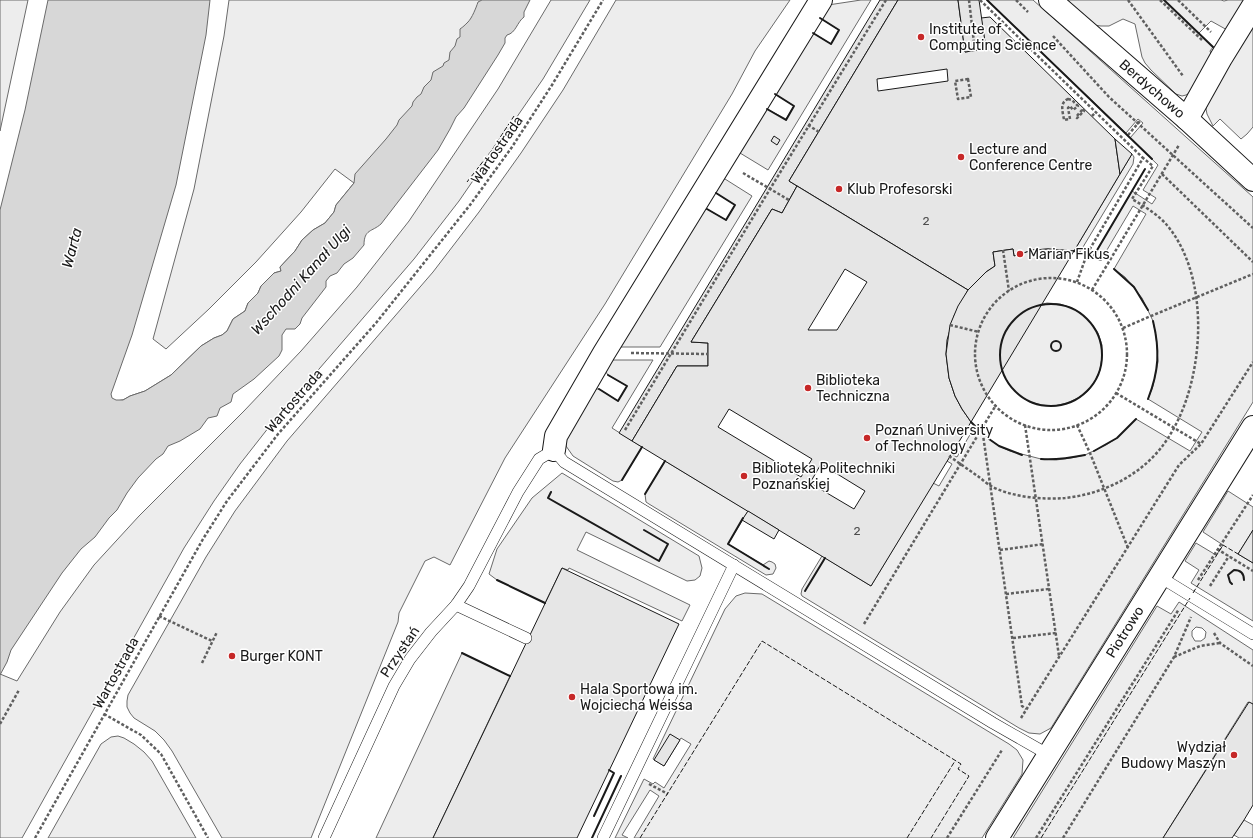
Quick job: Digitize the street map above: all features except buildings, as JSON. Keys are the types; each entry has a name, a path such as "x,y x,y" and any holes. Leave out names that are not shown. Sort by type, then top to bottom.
{"street":[{"path":"554,450 556,436 604,353 821,0"},
{"name":"Berdychowo","path":"1050,0 1187,119 1253,180"},
{"path":"1187,119 1221,58 1253,6"},
{"name":"Piotrowo","path":"997,838 1253,427"}],"lane":[{"name":"Przystań","path":"324,838 394,686 410,659 431,632 456,605 469,586 518,492 539,459 554,450"},
{"path":"554,450 564,462 1049,755"},
{"path":"603,838 734,566"},
{"path":"1160,577 1253,634"},
{"path":"456,605 526,638"}],"path":[{"name":"Wartostrada","path":"35,838 159,616 203,539 227,501 278,434 381,317 470,205 512,147 552,85 603,0"},
{"path":"625,430 808,125 886,0"},
{"path":"969,0 975,51"},
{"path":"950,456 991,486 1021,496 1054,499 1074,497 1104,489 1141,468 1159,449 1174,429 1186,404 1197,346 1197,296 1185,255 1176,238 1166,224 1143,205 1132,199 1153,166 980,0"},
{"path":"1016,0 1031,15"},
{"path":"1160,0 1221,58"},
{"path":"1178,0 1205,27"},
{"path":"1052,35 1109,96 1253,228"},
{"path":"968,79 971,97 958,99 955,81 968,79"},
{"path":"1068,99 1072,100 1078,106 1073,110 1070,106 1068,108 1070,119 1064,120 1062,104 1068,99"},
{"path":"1092,116 1096,112"},
{"path":"1128,135 1139,122"},
{"path":"808,125 819,132"},
{"path":"1092,290 1176,150"},
{"path":"1077,282 1087,254 1143,158"},
{"path":"1162,174 1253,262"},
{"path":"751,178 789,200"},
{"path":"1003,250 1010,291"},
{"path":"1123,328 1253,274"},
{"path":"1059,278 1077,282 1092,290 1105,300 1112,309 1123,328 1127,345 1127,361 1124,377 1116,394 1106,407 1092,418 1077,425 1060,429 1042,429 1025,425 1010,417 996,406 988,395 982,384 978,371 976,345 984,320 991,309 999,299 1010,291 1025,283 1042,279 1059,278"},
{"path":"950,325 979,332"},
{"path":"627,353 708,354"},
{"path":"947,838 1179,465 1201,444 1253,362"},
{"path":"1116,394 1201,444"},
{"path":"855,638 996,406"},
{"path":"1025,425 1044,544 1059,657"},
{"path":"1077,425 1090,453 1128,548"},
{"path":"982,428 1022,706 1026,709"},
{"path":"1036,838 1188,594 1253,495"},
{"path":"1000,550 1044,544"},
{"path":"1217,549 1253,571"},
{"path":"1063,838 1174,658 1190,618 1229,556"},
{"path":"1006,594 1050,589"},
{"path":"159,616 212,641"},
{"path":"1190,618 1195,620"},
{"path":"1209,629 1214,632 1220,643 1253,666"},
{"path":"202,663 217,632"},
{"path":"1012,638 1056,633"},
{"path":"1174,658 1200,646 1220,643"},
{"path":"0,724 19,690"},
{"path":"104,714 141,735 161,754 208,838"}],"shaded area":[{"path":"0,0 28,0 0,131"},
{"path":"229,0 492,0 435,101 176,395 115,401 123,400 145,391 171,375 201,346 227,331 233,319 245,311 248,303 258,293 261,286 274,273 281,271 280,267 295,251 302,240 313,230 325,223 334,212 336,205 354,183 335,169 301,212 256,262 209,309 166,349 153,339 194,189 224,36"},
{"path":"551,0 590,0 543,79 459,201 414,259 269,427 240,464 184,548 22,838 0,838 0,674 17,681 60,612 94,565 139,516 244,411 301,351 357,287 409,221 498,89"},
{"path":"616,0 790,0 755,51 732,94 605,304 505,458 450,565 434,557 425,561 399,613 398,622 311,838 222,838 172,751 164,740 155,731 134,718 130,713 127,707 128,695 206,557 235,511 287,441 433,272 479,212 563,90"},
{"path":"871,0 768,170 740,153 738,151 764,109 767,109 786,119 794,106 775,94 813,33 831,44 839,30 820,18 828,5"},
{"path":"987,0 1033,0 1253,197 1253,402 1051,728 1040,734 1029,733 1019,728 801,594 802,589 822,556 871,586 933,483 939,486 952,464 947,461 951,454 957,457 975,426 989,439 1010,451 1041,459 1056,460 1085,455 1106,445 1117,438 1136,419 1190,451 1202,432 1148,399 1153,386 1158,362 1153,321 1142,298 1125,277 1114,269 1146,214 1133,206 1101,260 1093,257 1132,191 1152,204 1156,198 1143,190 1158,165 1130,138 1143,123 1138,119 1126,133"},
{"path":"1064,0 1247,0 1229,31 1211,21 1199,33 1213,47 1210,51 1211,54 1191,92 1182,96 1176,94 1145,63 1142,57 1135,24 1123,19 1109,26 1093,25"},
{"path":"1253,25 1253,127 1241,139 1220,119 1213,126 1206,109 1209,100"},
{"path":"1132,154 1134,157 1133,164 1080,252 1074,251"},
{"path":"722,179 725,179 752,196 660,347 620,347 703,210 707,209 726,220 735,205 715,191"},
{"path":"1047,303 1060,304 1072,308 1082,314 1098,333 1102,345 1100,370 1088,391 1067,403 1054,406 1030,402 1020,396 1011,387 1004,376 1000,364 1035,306"},
{"path":"611,360 653,360 612,428 642,447 622,480 618,482 613,481 573,456 566,446 566,438 595,389 599,389 618,401 627,386 608,375 606,372 606,368"},
{"path":"665,461 748,511 728,544 763,565 769,561 775,564 776,568 773,574 766,575 646,502 645,494"},
{"path":"562,473 699,556 702,568 700,576 695,580 687,581 586,532 577,550 690,605 682,621 569,568 568,570 562,568 545,603 497,580 489,574 497,549 532,498"},
{"path":"1228,491 1253,507 1253,530 1238,554 1253,563 1253,621 1191,583 1199,570 1185,561 1196,543 1216,555 1220,550 1223,545 1203,532"},
{"path":"745,593 762,594 1017,750 1023,760 1022,774 982,838 634,838 659,796 650,790 622,835 628,838 615,838 644,779 653,784 655,782 664,788 691,744 681,738 664,766 653,759 725,609 736,596"},
{"path":"1179,602 1253,650 1253,704 1248,702 1163,838 1013,838 1157,606 1171,614","holes":["1196,627 1202,628 1206,632 1205,638 1201,641 1195,641 1192,636 1192,631"]},
{"path":"462,653 510,676 433,838 376,838"},
{"path":"118,736 134,744 152,761 196,838 48,838 101,744 111,737"},
{"path":"1244,820 1253,825 1253,838 1239,838 1234,835"}],"water":[{"path":"48,0 210,0 206,35 176,185 132,335 111,394 112,398 116,400 123,400 145,391 171,375 201,346 227,331 233,319 245,311 248,303 258,293 261,286 274,273 281,271 280,267 295,251 302,240 313,230 325,223 334,212 336,205 354,183 355,174 386,139 399,120 412,106 413,102 431,80 433,72 449,60 450,52 455,46 457,39 460,37 460,29 471,18 478,2 482,0 530,0 524,12 524,17 514,30 505,38 505,43 498,55 464,108 456,117 438,150 381,224 367,233 364,240 364,245 353,258 344,264 337,273 330,276 326,281 326,287 302,318 300,324 295,329 286,329 282,335 282,350 279,356 254,379 233,394 231,402 220,408 217,416 208,418 200,429 180,441 168,446 163,454 156,459 138,478 117,510 95,537 81,549 62,573 11,650 0,675 0,210 25,110"}],"fence":[{"path":"467,182 492,150 514,116"},
{"path":"1193,593 1223,545 1238,554"},
{"path":"1041,838 1190,598"},
{"path":"640,838 762,641 961,764 958,769 969,776 931,838"},
{"path":"907,838 955,761"}],"wall":[{"path":"987,0 1152,159"},
{"path":"1164,0 1213,47"},
{"path":"813,33 831,44 839,30 820,18"},
{"path":"767,109 786,120 794,106 775,94"},
{"path":"1101,260 1093,257 1145,169"},
{"path":"707,209 726,220 735,205 716,193"},
{"path":"1074,251 1080,252"},
{"path":"1114,269 1134,287 1148,310"},
{"path":"1051,304 1071,308 1079,312 1087,319 1094,327 1098,335 1102,355 1098,375 1094,383 1087,391 1079,398 1071,402 1051,406 1031,402 1023,398 1015,391 1008,383 1004,375 1000,355 1004,335 1008,327 1015,319 1023,312 1031,308 1051,304"},
{"path":"1148,399 1152,389 1157,360 1157,341 1153,321"},
{"path":"1054,341 1058,341 1060,342 1061,346 1060,350 1054,351 1051,348 1051,344 1054,341"},
{"path":"599,389 618,401 627,386 608,375"},
{"path":"1094,451 1117,438 1136,419"},
{"path":"971,422 975,426"},
{"path":"989,439 999,446 1022,455"},
{"path":"622,480 642,447"},
{"path":"1041,459 1085,455"},
{"path":"645,494 665,461"},
{"path":"551,492 548,498 659,561 668,544 644,530"},
{"path":"743,518 728,544 769,569"},
{"path":"805,591 825,558"},
{"path":"1232,584 1228,575 1234,570 1242,572 1244,580"},
{"path":"497,580 545,603"},
{"path":"462,653 510,676"},
{"path":"594,816 614,773 609,770"},
{"path":"592,838 621,776"}],"place":[{"name":"Institute of Computing Science","path":"921,37"},
{"name":"Lecture and Conference Centre","path":"961,157"},
{"name":"Klub Profesorski","path":"839,189"},
{"name":"Marian Fikus","path":"1020,254"},
{"name":"Biblioteka Techniczna","path":"808,388"},
{"name":"Poznań University of Technology","path":"867,438"},
{"name":"Biblioteka Politechniki Poznańskiej","path":"744,476"},
{"name":"Burger KONT","path":"232,656"},
{"name":"Hala Sportowa im. Wojciecha Weissa","path":"572,697"},
{"name":"Wydział Budowy Maszyn","path":"1234,755"}],"water label":[{"name":"Warta","path":"72,248"},
{"name":"Wschodni Kanał Ulgi","path":"301,280"}]}
